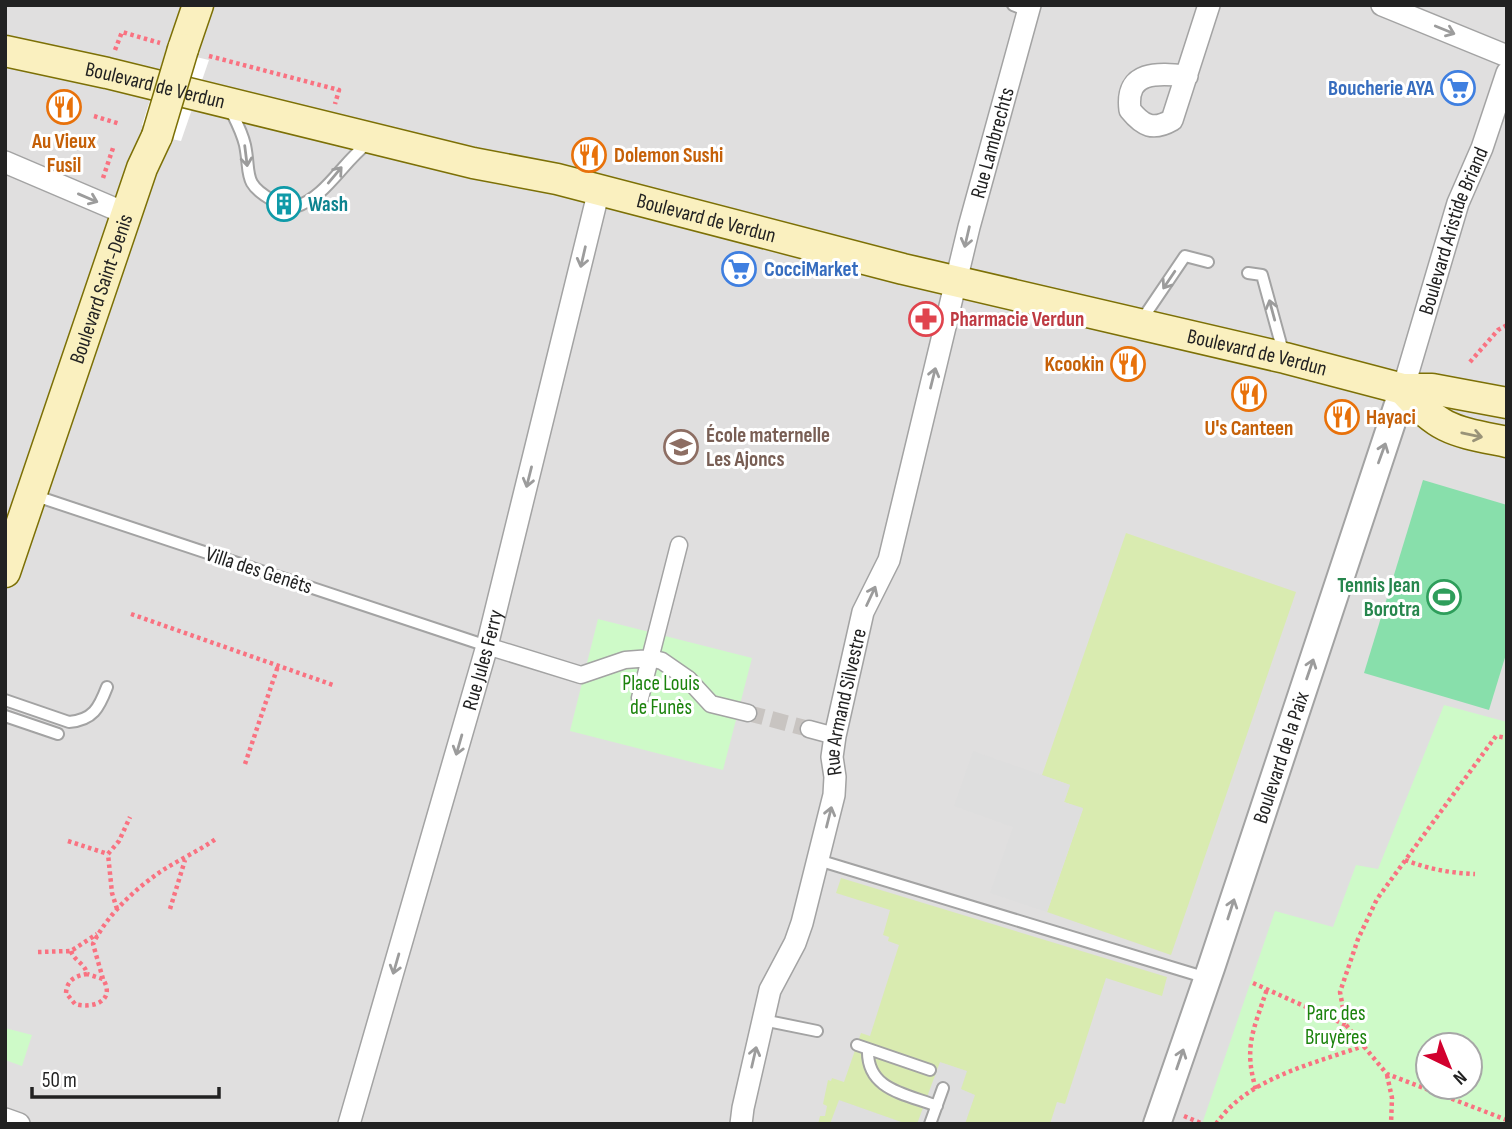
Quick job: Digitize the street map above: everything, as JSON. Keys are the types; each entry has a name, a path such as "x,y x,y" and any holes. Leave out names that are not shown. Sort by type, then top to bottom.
{"main road":[{"name":"Boulevard Saint-Denis","path":"5,572 142,168 157,136 198,5"},
{"name":"Boulevard de Verdun","path":"7,50 374,139 599,190 957,281 1285,358 1403,389 1432,389 1507,403"},
{"path":"1403,389 1424,413 1452,431 1507,442"}],"street":[{"path":"1187,76 1209,5"},
{"path":"1382,5 1507,56"},
{"name":"Rue Lambrechts","path":"957,281 1023,7"},
{"name":"Boulevard Aristide Briand","path":"1403,389 1458,203 1482,148 1506,78"},
{"path":"5,162 127,214"},
{"name":"Rue Jules Ferry","path":"349,1124 487,646 599,190"},
{"name":"Rue Armand Silvestre","path":"741,1124 770,990 798,933 818,860 834,795 832,757 835,736 863,612 888,560 957,281"},
{"name":"Boulevard de la Paix","path":"1157,1124 1208,979 1403,389"},
{"path":"640,698 679,545"},
{"path":"487,646 581,675 613,662 651,658 662,661 688,678 711,704 748,713"},
{"path":"809,729 835,736"},
{"path":"5,1119 19,1124"}],"lane":[{"path":"228,103 243,139 247,174 256,191 272,200"},
{"path":"295,207 309,202 350,158 374,139"},
{"path":"1139,323 1185,256 1208,262"},
{"path":"1248,273 1262,275 1285,358"},
{"name":"Villa des Genêts","path":"31,495 487,646"},
{"path":"5,699 69,722 80,722 92,716 100,706 107,687"},
{"path":"5,716 58,734"},
{"path":"818,860 1208,979"},
{"path":"763,1020 817,1031"},
{"path":"857,1045 930,1070"},
{"path":"868,1049 867,1064 874,1078 883,1085 937,1106"},
{"path":"930,1124 943,1088"}],"path":[{"path":"122,32 339,90"},
{"path":"94,116 120,124"},
{"path":"103,178 113,148"},
{"path":"1470,362 1498,330 1507,326"},
{"path":"131,614 333,685"},
{"path":"245,764 278,666"},
{"path":"1346,1025 1340,992 1358,939 1377,899 1496,737 1507,738"},
{"path":"108,854 114,849 130,817"},
{"path":"103,979 87,974 79,975 67,985 66,993 75,1004 91,1007 107,996 108,989 93,944 98,934 117,910 152,877 217,838"},
{"path":"68,841 108,854"},
{"path":"108,854 112,893 117,910"},
{"path":"170,909 185,859"},
{"path":"1405,860 1454,873 1475,874"},
{"path":"38,952 71,951 98,934"},
{"path":"71,951 84,966 87,974"},
{"path":"1254,984 1346,1025 1387,1074 1507,1120"},
{"path":"1255,1089 1249,1067 1250,1040 1267,989"},
{"path":"1216,1124 1230,1105 1277,1077 1363,1046"},
{"path":"1387,1074 1392,1098 1391,1124"}],"shaded area":[{"path":"5,5 1507,5 1507,1124 5,1124"},
{"path":"973,751 1070,785 1064,802 1083,808 1047,912 990,893 1013,827 954,806"},
{"path":"940,1062 967,1071 961,1089 975,1095 965,1124 917,1124"},
{"path":"839,1100 907,1124 830,1124"}],"green space":[{"name":"Tennis Jean Borotra","path":"1423,480 1507,505 1507,651 1489,710 1364,673"},
{"path":"1126,533 1296,592 1171,955 1047,912 1083,809 1064,802 1070,785 1042,775"},
{"name":"Place Louis de Funès","path":"598,619 752,658 723,770 570,731"},
{"name":"Parc des Bruyères","path":"1444,705 1507,722 1507,1124 1202,1124 1275,911 1333,927 1356,865 1378,869"},
{"path":"841,878 1167,977 1162,996 1106,978 1065,1104 1057,1102 1050,1124 818,1124 820,1116 825,1116 827,1106 823,1104 828,1080 831,1081 832,1078 844,1082 861,1033 870,1036 899,945 888,941 889,937 883,935 890,910 836,893"},
{"path":"5,1028 32,1035 22,1066 5,1060"}],"pier":[{"path":"166,50 209,60 181,141 157,136 142,125"}],"tunnel":[{"path":"748,713 809,729"}],"place":[{"name":"Boucherie AYA","path":"1458,88"},
{"name":"Au Vieux Fusil","path":"64,107"},
{"name":"Dolemon Sushi","path":"589,155"},
{"name":"Wash","path":"284,204"},
{"name":"CocciMarket","path":"739,269"},
{"name":"Pharmacie Verdun","path":"926,319"},
{"name":"Kcookin","path":"1128,364"},
{"name":"U's Canteen","path":"1249,394"},
{"name":"Hayaci","path":"1342,417"},
{"name":"École maternelle Les Ajoncs","path":"681,447"},
{"name":"Tennis Jean Borotra","path":"1444,597"}]}
